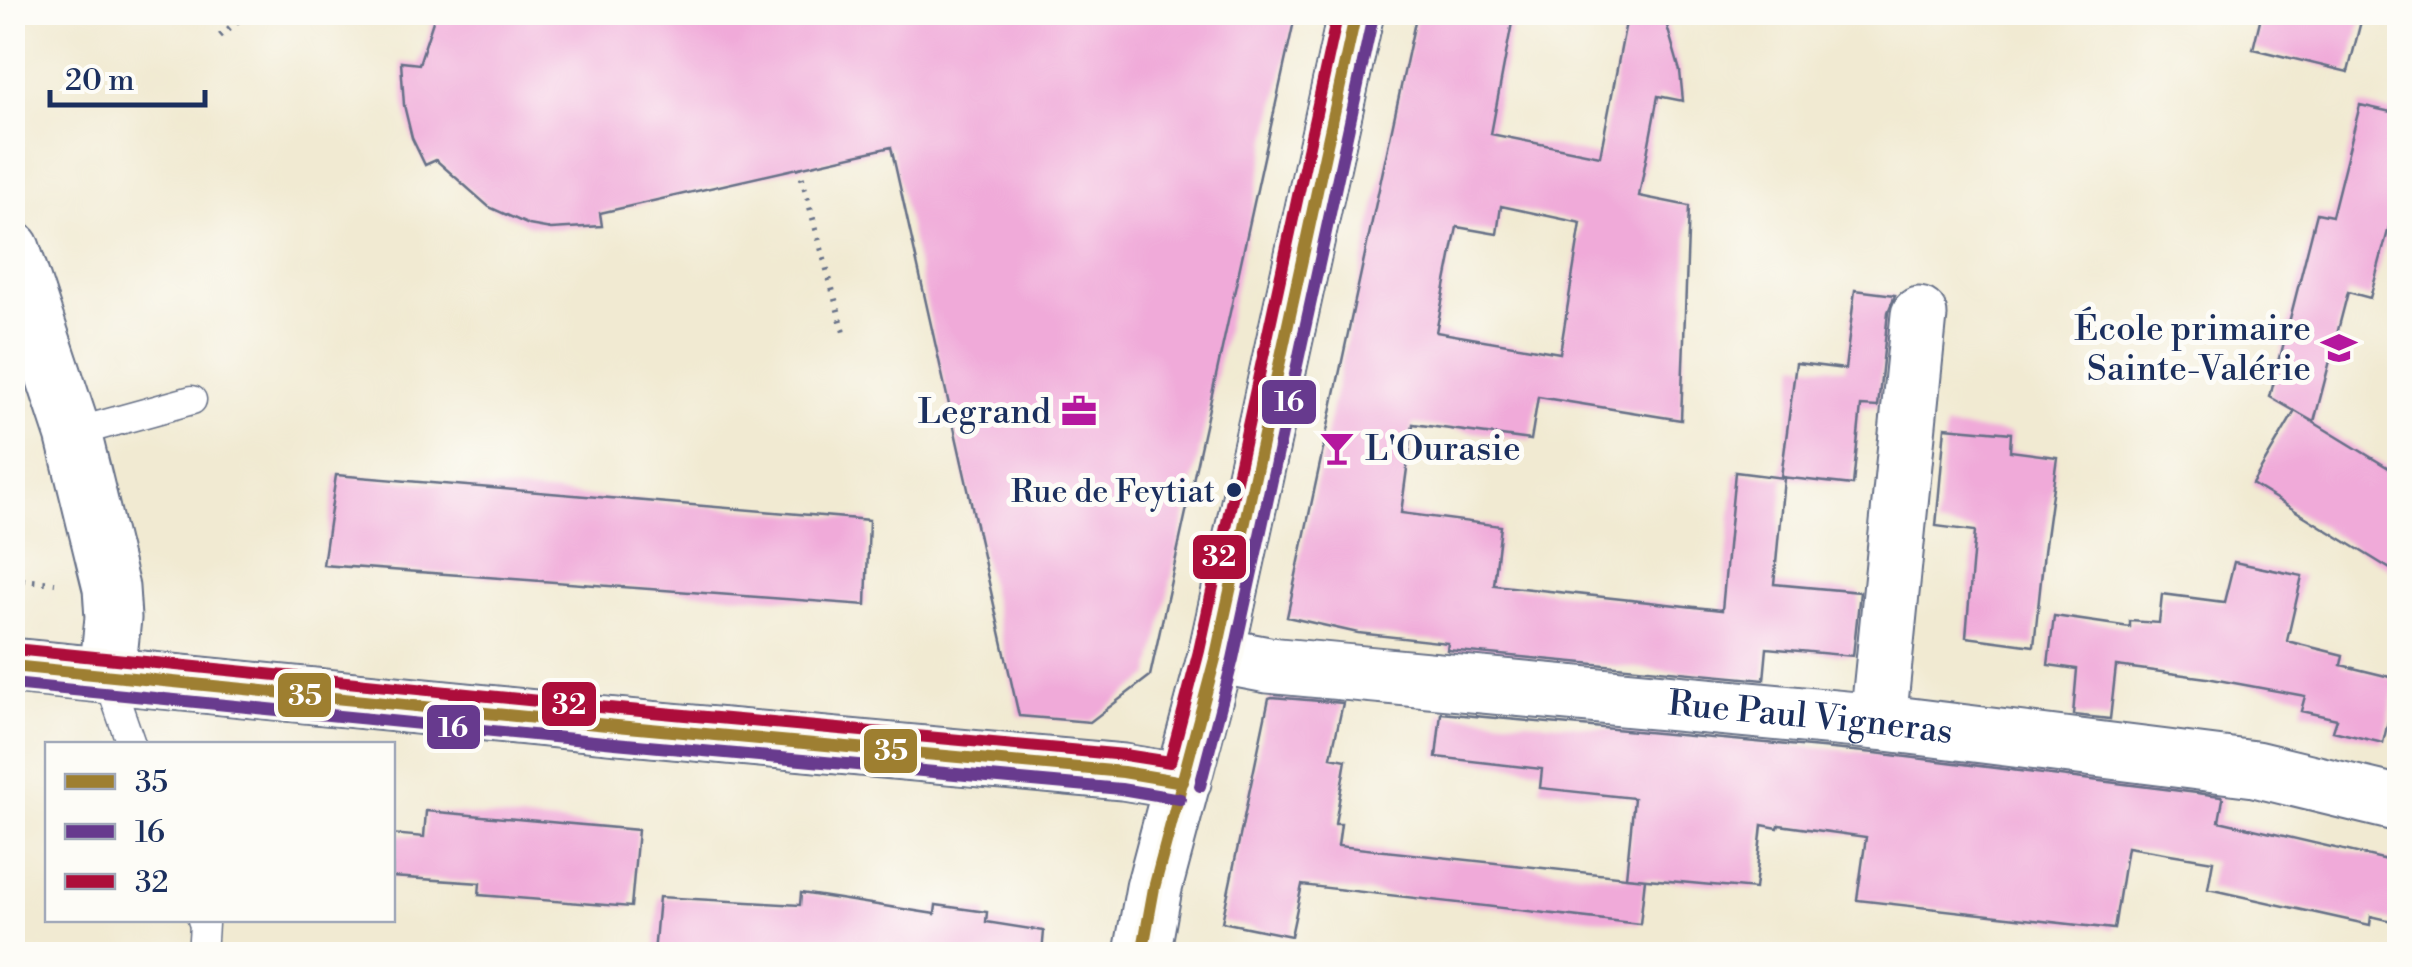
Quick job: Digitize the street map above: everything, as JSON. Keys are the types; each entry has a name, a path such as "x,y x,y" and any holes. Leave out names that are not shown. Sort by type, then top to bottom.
{"main road":[{"path":"1142,954 1154,888 1216,655 1356,12"},
{"path":"12,249 73,433 111,588 113,618 106,675"},
{"path":"1878,722 1919,315"},
{"name":"Rue Paul Vigneras","path":"1216,655 1268,665 1878,722 2255,769 2400,804"},
{"path":"12,666 1123,772 1183,782"}],"lane":[{"path":"73,433 192,400"},
{"path":"106,675 130,742"},
{"path":"202,954 203,922"}],"path":[{"path":"220,36 248,12"},
{"path":"798,167 845,336"}],"building":[{"name":"Legrand","path":"436,12 1296,12 1150,676 1090,722 1019,716 891,147 600,213 602,226 551,229 529,225 489,207 436,160 425,165 412,138 404,105 401,62 419,64"},
{"path":"1417,12 1514,12 1491,134 1600,156 1628,12 1663,12 1680,71 1683,101 1658,96 1639,196 1689,206 1681,420 1538,397 1531,440 1413,424 1401,513 1501,526 1494,585 1722,610 1735,472 1784,478 1774,584 1860,592 1853,656 1767,648 1764,680 1447,650 1448,643 1358,633 1287,617","holes":["1501,206 1581,223 1560,353 1436,332 1457,227 1497,234"]},
{"path":"2262,12 2333,12 2361,21 2348,72 2253,49"},
{"path":"2360,105 2400,114 2400,186 2370,298 2348,292 2314,422 2270,397 2317,213 2332,216"},
{"path":"1855,290 1895,295 1888,312 1878,407 1861,406 1853,485 1781,477 1796,363 1845,369"},
{"path":"2295,411 2400,475 2400,575 2252,484"},
{"path":"1945,427 2011,433 2010,451 2057,457 2034,646 1966,637 1975,531 1936,526"},
{"path":"336,475 869,520 866,605 323,565"},
{"path":"2234,562 2302,576 2287,641 2343,655 2341,665 2398,679 2383,743 2333,731 2337,719 2301,711 2305,696 2116,666 2110,719 2073,715 2077,669 2048,665 2054,616 2130,627 2130,621 2159,623 2162,594 2224,602"},
{"path":"1272,697 1343,703 1331,757 1346,760 1335,824 1341,824 1338,846 1645,879 1640,924 1302,885 1291,936 1222,922"},
{"path":"1441,713 1875,753 2221,796 2219,821 2400,863 2400,923 2371,916 2370,925 2208,889 2213,861 2127,847 2114,929 1857,900 1866,837 1779,825 1762,825 1755,889 1626,877 1634,798 1540,788 1542,769 1436,757"},
{"path":"426,811 638,830 631,907 479,895 480,883 395,877 395,834 424,837"},
{"path":"801,893 935,914 936,905 987,912 986,922 1044,931 1042,954 654,954 659,897 800,905"}],"transit line":[{"name":"32","path":"14,649 1170,762 1199,651 1338,12"},
{"name":"35","path":"1142,954 1154,888 1216,655 1356,12"},
{"name":"16","path":"1200,786 1233,659 1373,16"},
{"name":"35","path":"12,666 1123,772 1183,782"},
{"name":"16","path":"12,684 1121,789 1180,799"}],"place":[{"name":"École primaire Sainte-Valérie","path":"2339,348"},
{"name":"Legrand","path":"1079,411"},
{"name":"L'Ourasie","path":"1337,448"},
{"name":"Rue de Feytiat","path":"1234,490"}]}
